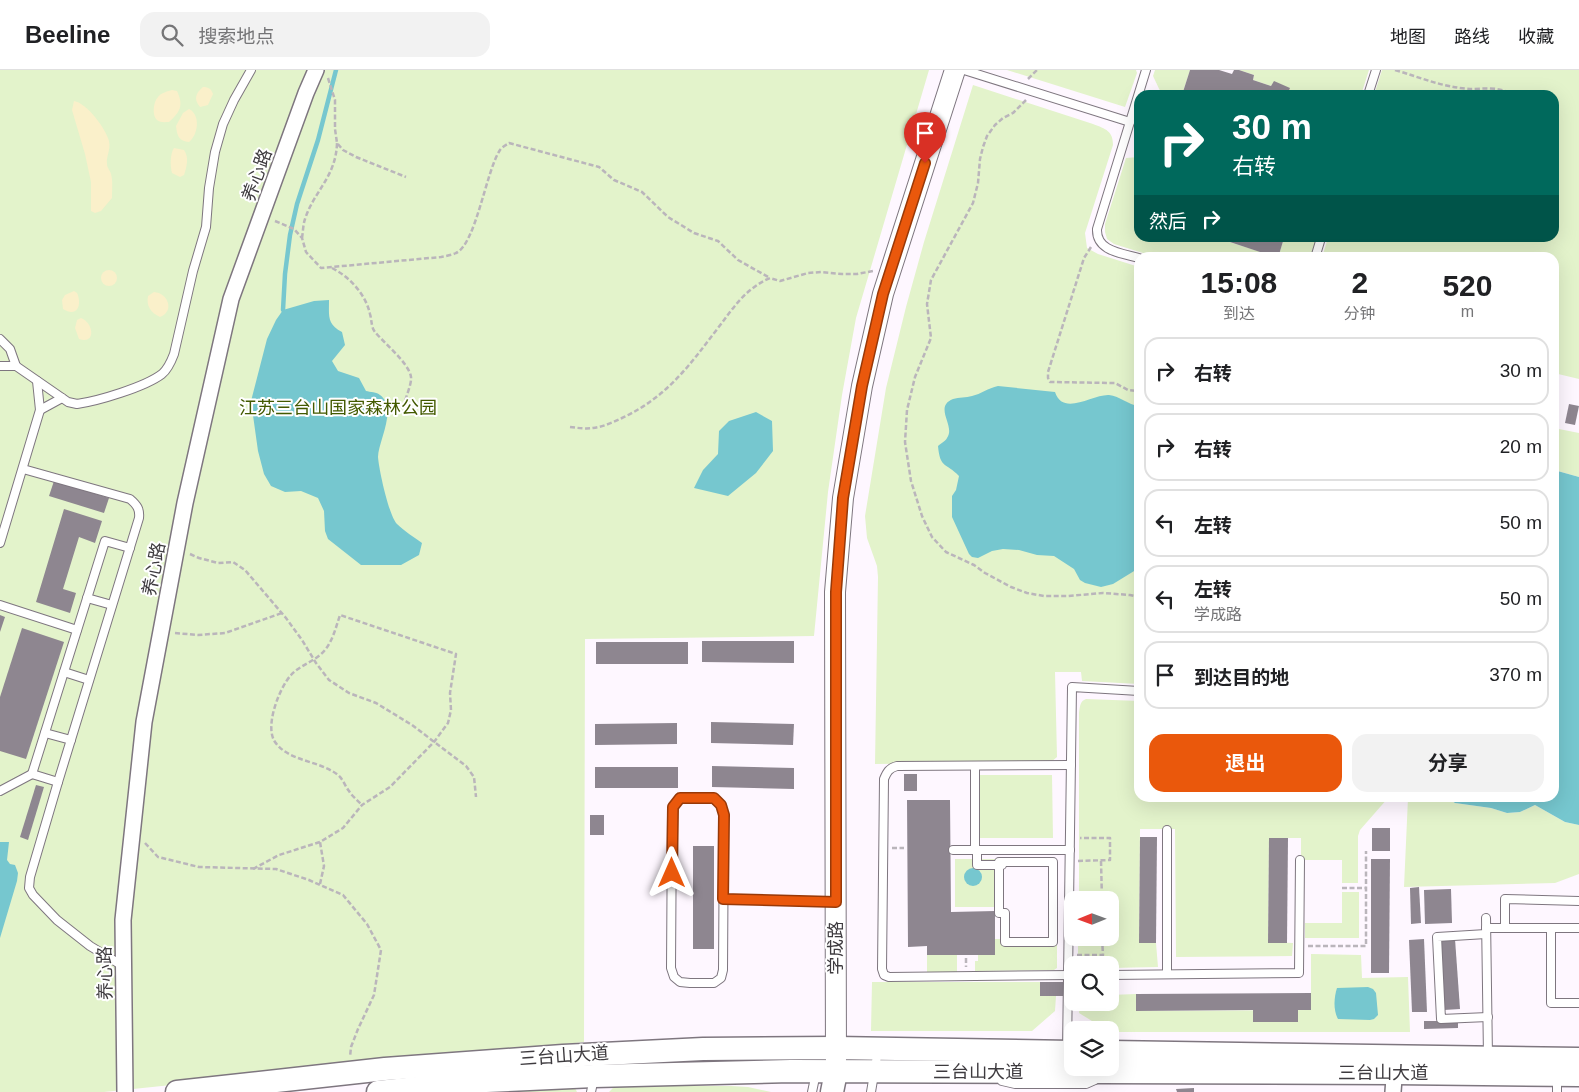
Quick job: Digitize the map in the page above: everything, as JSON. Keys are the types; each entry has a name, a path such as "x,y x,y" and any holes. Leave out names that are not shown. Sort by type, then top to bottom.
{"main road":[{"name":"三台山大道","path":"178,1092 348,1073 563,1056 703,1049 837,1071 878,1049 1064,1052"},
{"name":"三台山大道","path":"1119,1053 1394,1074"},
{"name":"三台山大道","path":"1119,1072 1394,1074 1579,1059"},
{"name":"三台山大道","path":"1488,1065 1557,1083 1579,1075"},
{"name":"三台山大道","path":"378,1092 593,1084 837,1071 1064,1072"}],"street":[{"name":"学成路","path":"837,1071 836,592 843,498 862,386 883,294 955,70"},
{"name":"养心路","path":"125,1092 123,920 144,722 185,503 232,299 306,93 322,73"}],"lane":[{"path":"0,339 10,349 16,366 68,402 77,404 142,386 163,374 170,364 206,226 209,188 215,152 223,124 251,70"},
{"path":"964,70 1130,122"},
{"path":"1140,90 1146,70"},
{"path":"1370,90 1376,70"},
{"path":"1134,109 1097,229 1099,243 1105,247 1134,256"},
{"path":"0,366 16,366"},
{"path":"0,543 40,410 37,381"},
{"path":"40,410 62,398"},
{"path":"23,469 130,500 135,503 140,512 30,876 29,888 33,896 57,920 90,946 123,966"},
{"path":"0,791 32,774 105,541 130,548"},
{"path":"87,598 112,605"},
{"path":"0,605 77,630"},
{"path":"64,672 89,680"},
{"path":"1068,955 1072,687 1134,691"},
{"path":"45,733 71,740"},
{"path":"1064,975 889,977 884,975 882,960 884,779 890,768 897,766 1071,765"},
{"path":"975,766 977,865 999,865 999,862 1053,862 1053,942 1005,942 1004,913 999,913 999,865"},
{"path":"32,774 58,782"},
{"path":"680,798 714,798 721,805 724,815 723,899 723,970 721,978 714,983 680,982 674,977 671,968 671,930 672,816 673,807 680,798"},
{"path":"1167,830 1167,974"},
{"path":"1042,840 1042,862"},
{"path":"953,850 1070,850"},
{"path":"1119,975 1299,973 1300,860"},
{"path":"723,899 836,902"},
{"path":"1505,928 1505,899 1579,900"},
{"path":"1486,918 1488,1065"},
{"path":"1488,1017 1441,1019 1437,937 1505,928 1579,928"},
{"path":"1551,928 1551,1003 1579,1003"},
{"path":"966,1072 1015,1084 1058,1088 1070,1088 1108,1076"}],"path":[{"path":"1396,70 1439,85 1501,90"},
{"path":"322,73 335,100 337,150 332,170 305,218 302,238 306,252 321,268 441,257 457,253 465,246 471,233 493,165 501,148 509,143 598,167 614,180 642,192 668,216 694,233 718,241 738,260 770,278 780,281 808,273 857,274 892,267"},
{"path":"1034,92 1013,113 995,125 987,136 982,146 978,183 973,203 931,280 927,304 931,338 915,377 907,410 905,442 911,481 922,516 932,537 946,552 974,565 1011,587 1027,593 1044,596 1103,593 1134,596"},
{"path":"337,143 343,150 356,157 406,177"},
{"path":"262,215 294,229 302,238"},
{"path":"1098,239 1084,258 1048,372 1048,378 1050,382 1115,383 1128,390 1134,391"},
{"path":"331,268 342,273 356,286 370,313 374,331 399,357 411,375 411,382 404,406"},
{"path":"570,427 595,428 611,423 632,413 659,396 688,368 742,296 757,284 770,278"},
{"path":"177,547 199,558 218,563 233,562 245,570 282,613 330,680 350,693 376,703 412,725 466,766 474,777 476,797"},
{"path":"161,632 198,635 224,633 282,613"},
{"path":"253,868 279,855 320,842 343,828 362,805 390,787 434,742 448,723 456,654 340,615 326,650 292,674 280,693 270,727 274,741 286,752 325,767 340,776 349,791 362,805"},
{"path":"133,829 158,857 199,867 276,869 320,884 344,895 367,924 381,950 374,995 351,1047 348,1073"},
{"path":"1069,861 1110,860 1110,838 1070,838"},
{"path":"320,842 324,866 320,884"},
{"path":"1299,946 1366,946 1366,851"},
{"path":"1101,860 1102,891"},
{"path":"1342,888 1366,888"},
{"path":"1068,955 1102,955 1102,946"}],"green space":[{"name":"江苏三台山国家森林公园","path":"0,70 929,70 856,318 842,395 828,492 814,636 585,639 584,1042 104,1092 0,1092"},
{"path":"1007,70 1136,70 1137,73 1125,107"},
{"path":"1155,70 1190,70 1184,90 1160,90 1153,76"},
{"path":"1239,70 1369,70 1363,90 1288,90 1289,88 1274,82 1271,86 1253,80 1254,75"},
{"path":"1382,70 1579,70 1579,379 1559,374 1559,252 1324,252 1327,242 1559,242 1559,90 1376,90"},
{"path":"973,85 1093,124 1105,129 1112,137 1113,145 1085,233 1087,248 1098,254 1134,265 1134,684 1082,681 1081,672 1055,672 1057,757 1051,762 875,764 878,577 877,566 867,538 865,516 886,388 924,242"},
{"path":"1134,157 1134,242 1230,242 1261,252 1140,252 1114,244 1107,239 1105,224 1126,158"},
{"path":"1283,242 1316,242 1312,252 1280,252"},
{"path":"1559,429 1579,433 1579,477 1559,471"},
{"path":"1086,699 1134,701 1134,802 1384,802 1360,830 1358,836 1358,883 1342,883 1342,860 1301,860 1301,838 1269,838 1268,942 1293,943 1292,956 1176,957 1175,829 1140,829 1139,942 1156,943 1158,967 1119,968 1119,956 1078,956 1078,946 1119,946 1119,891 1079,891 1079,713 1081,702"},
{"path":"978,775 1052,775 1053,838 979,838"},
{"path":"1408,802 1454,802 1491,808 1507,813 1520,812 1535,805 1565,822 1579,825 1579,874 1555,883 1404,887"},
{"path":"955,859 997,859 997,907 955,907"},
{"path":"1342,892 1359,892 1359,938 1305,938 1305,923 1342,923"},
{"path":"1049,923 1057,923 1057,968 1054,970 975,971 975,961 978,961 978,955 995,955 995,939 1049,939"},
{"path":"1311,954 1361,955 1362,978 1408,977 1410,1032 1119,1032 1119,1021 1092,1021 1079,1013 1079,1011 1119,1011 1119,995 1136,994 1136,1011 1311,1010"},
{"path":"927,955 957,955 957,973 927,973"},
{"path":"872,982 1040,982 1040,996 1056,996 1055,1011 1032,1031 871,1031"},
{"path":"573,1084 577,1092 502,1092 505,1087"},
{"path":"615,1086 731,1086 748,1087 771,1092 609,1092"}],"sand":[{"path":"203,87 210,89 213,94 208,105 200,107 196,96"},
{"path":"172,90 177,91 180,108 169,122 160,122 154,115 155,102 161,94"},
{"path":"74,101 85,106 90,111 104,130 109,141 107,167 112,177 112,198 101,211 95,213 91,211 91,182 72,110"},
{"path":"189,109 197,120 197,125 194,135 189,142 179,137 176,126 183,113"},
{"path":"174,148 184,150 187,156 184,175 180,177 172,173 171,170 171,157"},
{"path":"106,270 112,270 117,275 115,284 106,286 101,281 101,275"},
{"path":"74,291 77,293 79,305 72,312 63,309 62,300 65,295"},
{"path":"154,292 163,295 168,303 167,311 160,317 152,311 148,303 148,296"},
{"path":"81,318 91,328 91,336 85,340 79,339 75,328 77,320"}],"water":[{"path":"329,300 331,323 342,332 345,345 332,361 338,371 359,378 366,391 380,395 385,401 387,408 386,425 378,457 385,492 397,524 422,543 419,555 401,565 361,565 328,539 325,531 324,511 318,498 301,491 285,492 271,486 264,474 258,451 251,401 267,339 283,310 314,301"},
{"path":"998,386 1055,392 1059,399 1071,404 1109,395 1134,405 1134,571 1113,584 1101,587 1080,580 1074,569 1054,556 1003,549 992,551 978,558 972,557 969,554 952,517 952,496 956,490 959,476 942,462 938,446 946,440 949,433 945,412 947,402 955,398 975,395"},
{"path":"756,412 772,421 773,451 756,473 728,496 694,488 703,470 718,454 719,431 729,421"},
{"path":"1559,471 1579,477 1579,825 1565,822 1535,805 1520,812 1507,813 1491,808 1454,802 1559,802"},
{"path":"0,842 9,842 7,860 10,864 15,865 18,873 0,938"},
{"path":"973,868 979,871 982,877 979,883 973,886 967,883 964,877 967,871"},
{"path":"1368,987 1376,993 1378,1015 1370,1020 1338,1019 1335,1012 1337,988"}],"building":[{"path":"1190,70 1219,70 1232,74 1234,70 1239,70 1254,75 1253,80 1271,86 1274,81 1290,88 1289,90 1184,90"},
{"path":"1230,242 1283,242 1280,252 1260,252"},
{"path":"1569,404 1579,406 1575,425 1565,423"},
{"path":"54,481 109,498 104,513 49,496"},
{"path":"64,509 102,521 95,543 79,537 63,589 76,593 70,613 36,602"},
{"path":"0,615 5,617 0,632"},
{"path":"22,628 64,642 26,759 0,751 0,697"},
{"path":"702,641 794,641 794,663 702,662"},
{"path":"596,642 688,642 688,664 596,664"},
{"path":"711,722 794,724 793,745 711,743"},
{"path":"677,723 677,744 595,745 595,724"},
{"path":"712,766 794,768 794,789 712,787"},
{"path":"595,767 678,767 678,788 595,788"},
{"path":"904,774 917,774 917,791 904,791"},
{"path":"36,785 44,787 28,840 20,837"},
{"path":"907,800 950,800 951,912 995,911 995,955 927,955 927,946 908,947"},
{"path":"590,815 604,815 604,835 590,835"},
{"path":"1372,828 1390,828 1390,851 1372,851"},
{"path":"1140,837 1157,837 1156,943 1139,943"},
{"path":"1269,838 1288,838 1287,943 1268,943"},
{"path":"693,846 714,846 714,949 693,949"},
{"path":"1371,859 1390,859 1389,973 1371,973"},
{"path":"1419,887 1421,923 1411,924 1410,888"},
{"path":"1451,889 1452,923 1425,924 1424,890"},
{"path":"1424,939 1427,1012 1412,1012 1409,940"},
{"path":"1455,939 1460,1009 1444,1010 1439,940"},
{"path":"1040,982 1064,982 1064,996 1040,996"},
{"path":"1311,993 1311,1010 1298,1010 1298,1022 1253,1022 1253,1010 1136,1011 1136,994"},
{"path":"1424,1021 1458,1021 1458,1028 1424,1029"},
{"path":"1194,1088 1194,1092 1177,1092 1176,1089"}],"waterway":[{"path":"283,310 290,235 297,204 318,140 336,70"}],"route":[{"path":"672,873 673,807 680,798 714,798 721,805 724,815 723,899 836,902 836,592 843,498 862,386 883,294 925,163"}]}
